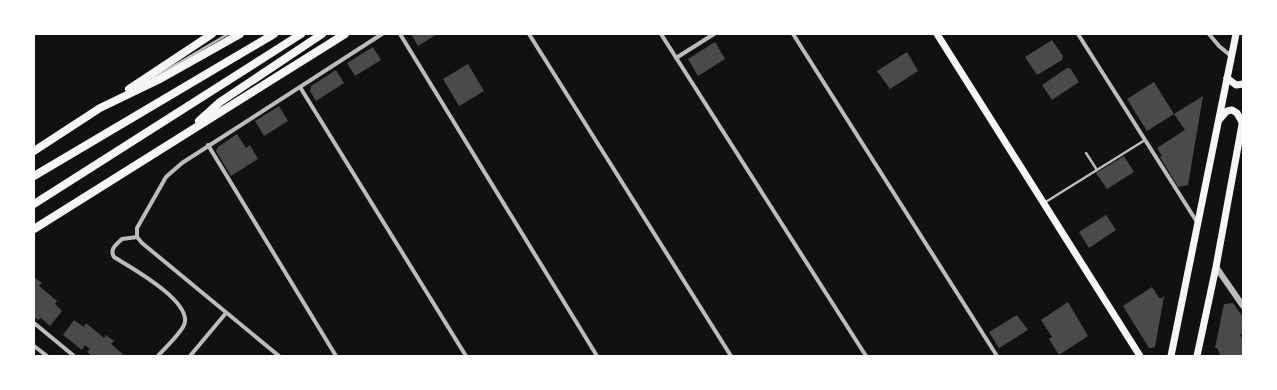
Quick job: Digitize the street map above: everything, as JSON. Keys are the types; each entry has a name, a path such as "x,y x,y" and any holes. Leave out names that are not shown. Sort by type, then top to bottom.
{"highway":[{"path":"34,151 212,34"},
{"path":"100,108 158,80 240,34"},
{"path":"34,176 274,34"},
{"path":"34,204 302,34"},
{"path":"180,137 220,102 322,34"},
{"path":"34,229 344,34"}],"main road":[{"path":"937,34 1140,356"},
{"path":"1171,356 1236,34"},
{"path":"1227,78 1236,85 1243,84"},
{"path":"1197,356 1216,267 1242,126 1237,113 1232,110 1222,115 1218,122"}],"street":[{"path":"278,356 142,244 137,237 137,228 166,177 182,163 382,34"},
{"path":"400,34 598,356"},
{"path":"529,34 731,356"},
{"path":"661,34 866,356"},
{"path":"676,58 714,34"},
{"path":"793,34 997,356"},
{"path":"1078,34 1197,223"},
{"path":"1209,34 1219,46 1232,56"},
{"path":"300,87 466,356"},
{"path":"208,145 336,356"},
{"path":"137,237 122,239 112,250 114,257 166,291 182,310 185,317 184,325 158,356"},
{"path":"1216,267 1243,306"},
{"path":"190,356 226,313"},
{"path":"34,323 74,356"},
{"path":"34,346 47,356"}],"lane":[{"path":"100,108 228,34"},
{"path":"1044,204 1145,140"},
{"path":"1086,153 1097,170"}],"building":[{"path":"411,34 437,34 418,46"},
{"path":"1052,40 1063,56 1062,60 1037,75 1025,57"},
{"path":"715,42 725,59 698,76 688,59"},
{"path":"373,47 381,60 355,76 347,63"},
{"path":"907,52 918,71 890,89 877,71"},
{"path":"468,64 484,91 459,106 443,79"},
{"path":"1067,68 1070,68 1079,82 1052,100 1042,85"},
{"path":"336,70 344,83 316,101 310,91 311,86"},
{"path":"1154,82 1174,114 1147,131 1127,99"},
{"path":"1203,96 1188,185 1178,187 1160,157 1162,156 1157,148 1185,130 1174,114"},
{"path":"279,106 288,121 264,136 255,121"},
{"path":"237,134 246,148 250,145 258,159 231,176 216,151 218,147"},
{"path":"1124,156 1134,172 1107,189 1096,173"},
{"path":"1106,215 1116,230 1089,248 1079,232"},
{"path":"34,277 42,283 39,286 57,301 55,304 62,311 50,326 41,318 38,320 34,317"},
{"path":"1152,287 1160,299 1164,296 1155,347 1149,348 1123,306"},
{"path":"1068,302 1088,336 1059,355 1049,339 1052,337 1041,320"},
{"path":"1233,303 1243,317 1243,333 1240,335 1243,340 1243,356 1221,356 1217,348 1215,348 1224,304"},
{"path":"1017,315 1028,330 999,348 989,332"},
{"path":"74,320 84,327 86,323 104,338 106,335 114,341 111,344 125,356 92,356 87,352 90,349 85,345 82,350 63,335"}]}
